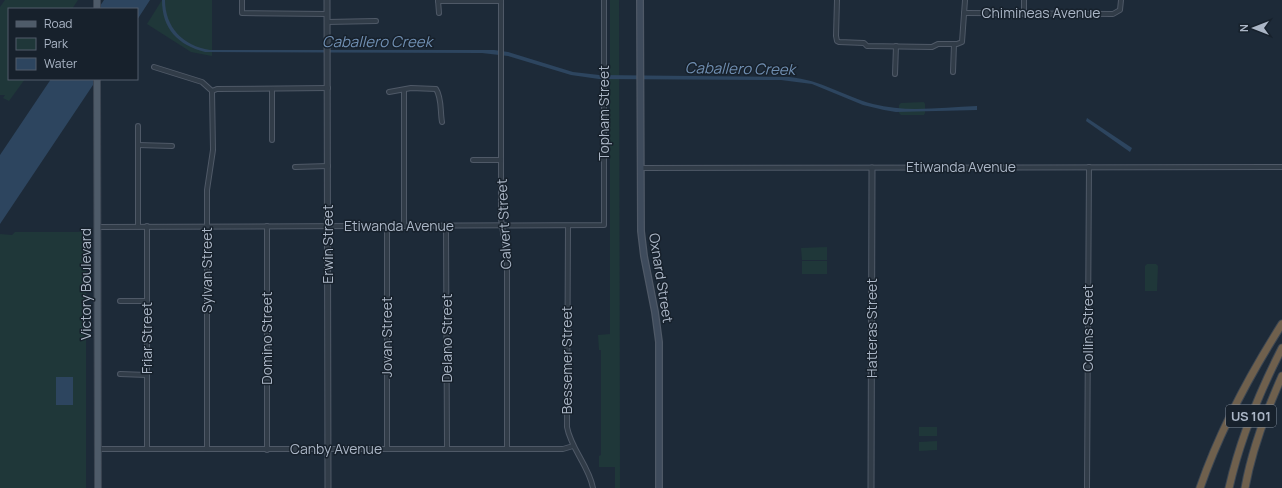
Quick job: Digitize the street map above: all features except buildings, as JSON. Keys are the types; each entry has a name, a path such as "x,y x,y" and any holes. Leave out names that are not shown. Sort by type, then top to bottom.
{"highway":[{"path":"1200,488 1211,457 1238,398 1282,324"},
{"name":"US 101","path":"1229,488 1234,465 1252,413 1282,348"},
{"name":"US 101","path":"1245,488 1256,441 1266,412 1282,376"}],"main road":[{"name":"Oxnard Street","path":"640,0 642,244 658,328 660,351 659,488"},
{"name":"Victory Boulevard","path":"98,80 98,488"}],"street":[{"path":"242,0 242,13 327,14"},
{"name":"Erwin Street","path":"328,0 328,488"},
{"path":"439,14 438,0 501,1"},
{"name":"Topham Street","path":"604,0 604,226"},
{"path":"837,0 837,41 842,43 864,43 867,46 932,46 938,44 959,44 962,42 965,0"},
{"path":"1024,0 1024,14"},
{"name":"Chimineas Avenue","path":"964,14 1113,14 1118,12 1121,8 1121,0"},
{"name":"Calvert Street","path":"501,1 501,226 507,258 507,449"},
{"path":"328,22 376,21"},
{"path":"953,72 954,44"},
{"path":"895,74 896,46"},
{"path":"154,67 202,82 212,91 217,89 328,88"},
{"path":"272,88 272,140"},
{"path":"390,92 411,88 436,89 438,93 442,122"},
{"path":"404,90 404,226"},
{"name":"Sylvan Street","path":"207,450 207,190 213,150 212,91"},
{"path":"138,126 138,226"},
{"path":"138,145 172,146"},
{"path":"473,160 501,160"},
{"path":"295,167 328,166"},
{"name":"Collins Street","path":"1087,488 1089,167"},
{"name":"Etiwanda Avenue","path":"641,168 1282,167"},
{"name":"Hatteras Street","path":"871,488 872,168"},
{"name":"Friar Street","path":"147,226 147,449"},
{"name":"Domino Street","path":"267,226 267,450"},
{"name":"Jovan Street","path":"387,226 387,449"},
{"name":"Delano Street","path":"446,226 447,449"},
{"name":"Bessemer Street","path":"568,226 567,427 573,446 590,474 593,488"},
{"name":"Etiwanda Avenue","path":"98,227 604,226"},
{"path":"120,301 147,301"},
{"path":"120,374 147,375"},
{"name":"Canby Avenue","path":"98,449 563,449 573,446"}],"green space":[{"path":"5,0 78,0 73,8 8,8 8,80 24,80 9,101 3,98 5,95 0,95 0,7"},
{"path":"162,0 212,0 212,56 191,52 147,24"},
{"path":"610,0 619,0 620,488 615,488 615,467 599,467 599,456 601,455 601,350 599,350 598,335 610,334"},
{"path":"924,102 924,115 901,115 899,113 899,105 901,103"},
{"path":"82,231 86,237 86,488 0,488 0,234 12,235 15,232"},
{"path":"827,247 827,260 802,260 801,248"},
{"path":"802,261 827,261 827,274 802,274"},
{"path":"1147,264 1156,264 1158,266 1157,291 1145,291 1145,266"},
{"path":"919,427 937,427 937,436 919,436"},
{"path":"937,441 937,450 919,451 919,442"}],"water":[{"path":"104,0 150,0 138,18 138,8 99,8"},
{"path":"162,0 165,0 168,19 177,34 184,40 200,48 210,50 494,50 508,52 573,72 599,75 789,77 812,81 862,101 886,107 925,109 977,106 977,110 896,112 863,105 812,84 781,80 599,79 571,75 508,56 482,53 205,52 187,45 173,34 165,19"},
{"path":"50,80 96,80 0,224 0,155"},
{"path":"1087,118 1132,148 1130,152 1086,121"},
{"path":"56,377 73,377 73,405 56,405"}],"water label":[{"name":"Caballero Creek","path":"377,42"},
{"name":"Caballero Creek","path":"740,69"}]}
